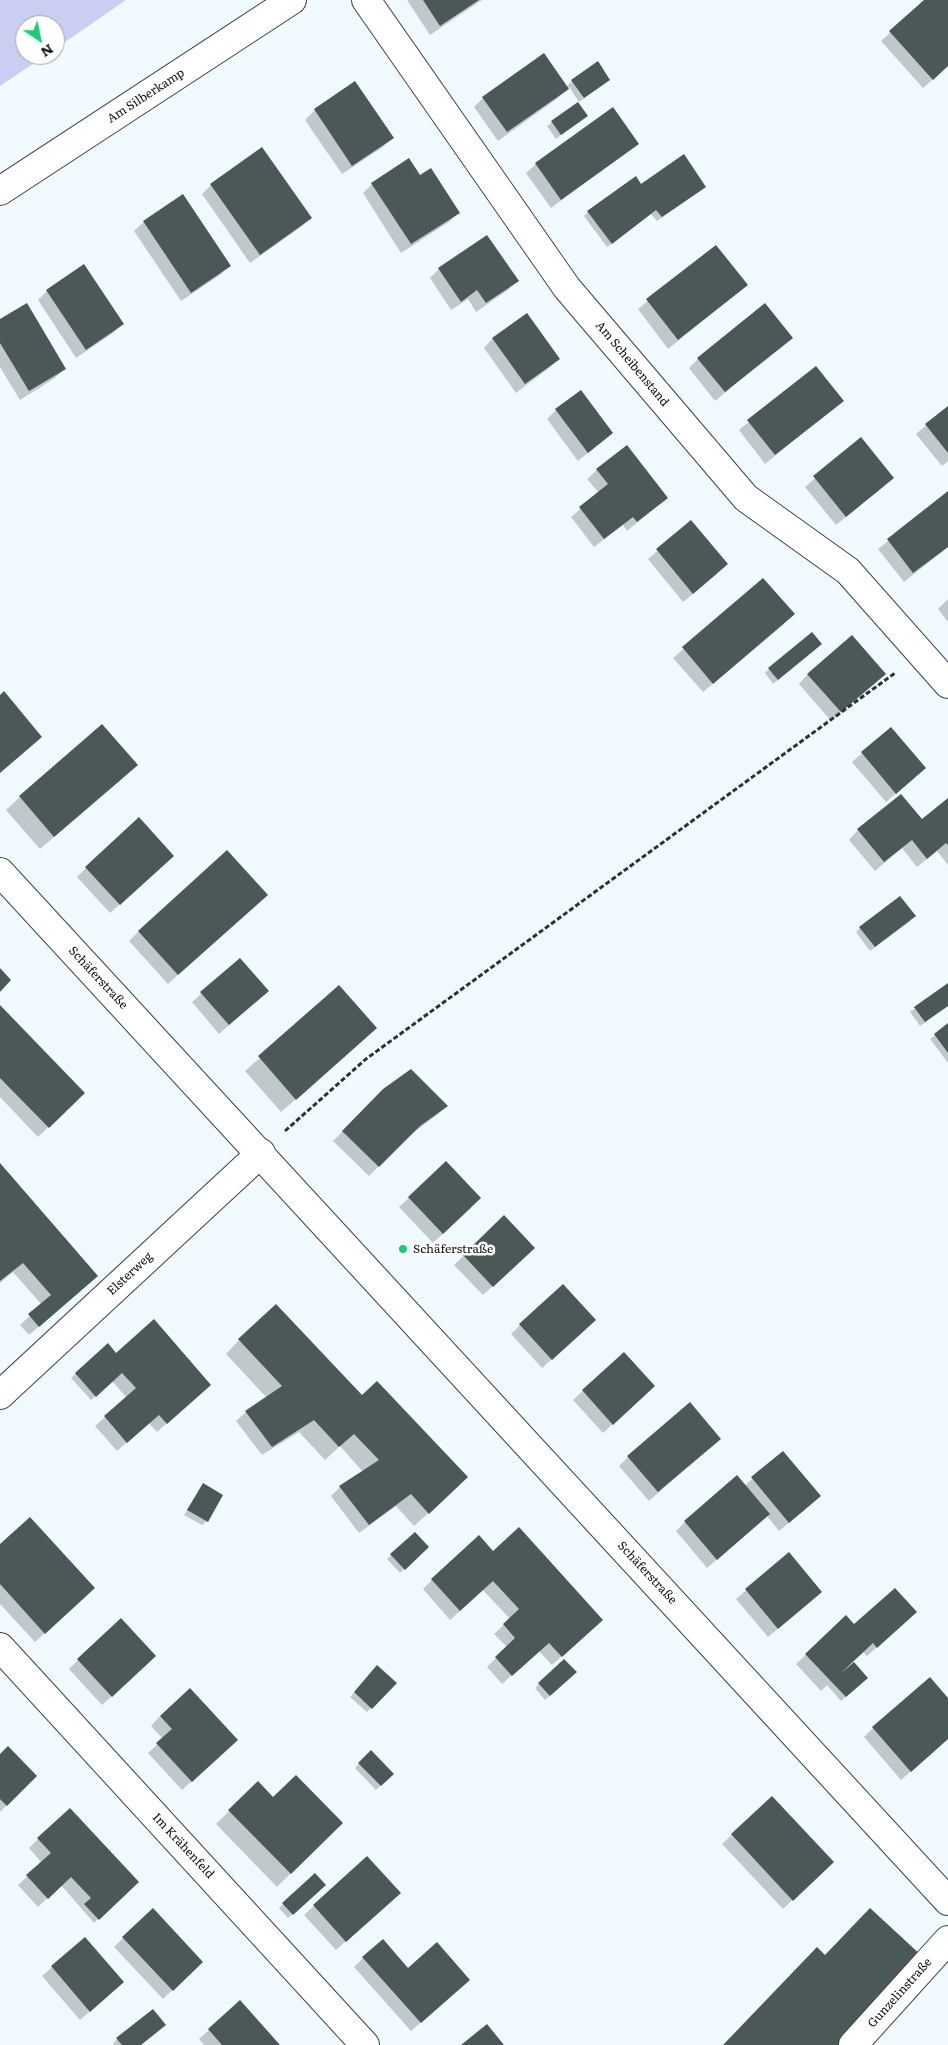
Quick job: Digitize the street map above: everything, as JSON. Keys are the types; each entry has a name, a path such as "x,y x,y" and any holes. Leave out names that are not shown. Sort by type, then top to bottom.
{"street":[{"name":"Am Silberkamp","path":"0,192 292,0"},
{"name":"Am Scheibenstand","path":"366,0 567,288 746,498 848,571 948,684"},
{"name":"Schäferstraße","path":"0,872 261,1153 948,1901"},
{"name":"Elsterweg","path":"0,1395 261,1153"},
{"name":"Im Krähenfeld","path":"0,1647 365,2045"},
{"name":"Gunzelinstraße","path":"853,2045 948,1940"}],"path":[{"path":"261,1153 366,1059 922,654"}],"shaded area":[{"path":"0,0 126,0 65,42 65,15 15,15 15,65 31,65 0,86"}],"building":[{"path":"423,0 479,0 440,26"},
{"path":"924,0 948,0 948,66 933,80 889,31"},
{"path":"544,53 569,89 507,132 482,97"},
{"path":"598,61 610,80 584,98 571,80"},
{"path":"355,81 394,138 352,166 314,109"},
{"path":"578,102 588,116 561,135 551,121"},
{"path":"613,107 639,144 561,200 535,163"},
{"path":"262,147 312,218 260,255 210,184"},
{"path":"684,154 706,187 662,217 656,210 612,244 587,211 636,176 641,184"},
{"path":"409,158 420,175 431,168 460,213 411,244 371,183"},
{"path":"183,194 231,266 191,293 143,221"},
{"path":"487,235 519,281 486,303 477,290 461,302 438,268"},
{"path":"716,245 748,285 678,340 646,299"},
{"path":"84,264 124,324 86,350 46,290"},
{"path":"27,303 66,369 29,391 0,343 0,319"},
{"path":"765,303 793,338 725,392 697,358"},
{"path":"527,313 560,359 525,384 492,338"},
{"path":"816,366 844,401 775,455 747,420"},
{"path":"581,390 613,433 588,453 555,409"},
{"path":"948,406 948,453 925,424"},
{"path":"861,437 894,478 846,517 813,476"},
{"path":"627,445 668,498 637,522 633,517 604,539 579,507 608,484 596,469"},
{"path":"948,491 948,547 913,573 887,539"},
{"path":"691,520 728,564 693,594 656,549"},
{"path":"763,578 795,614 713,684 682,647"},
{"path":"812,632 822,644 778,680 768,668"},
{"path":"852,635 886,674 841,712 807,674"},
{"path":"4,691 42,737 0,773 0,695"},
{"path":"102,724 138,765 54,837 19,796"},
{"path":"891,727 926,768 896,794 861,752"},
{"path":"901,794 922,819 948,798 948,845 946,843 927,859 912,840 884,862 857,829"},
{"path":"139,817 174,856 120,905 85,867"},
{"path":"227,850 268,895 178,975 138,931"},
{"path":"900,896 916,916 875,947 859,927"},
{"path":"240,958 269,991 229,1025 200,992"},
{"path":"0,968 11,980 0,992"},
{"path":"948,983 948,1006 925,1022 914,1007"},
{"path":"339,985 377,1028 296,1100 258,1056"},
{"path":"0,1005 85,1093 49,1128 0,1078"},
{"path":"948,1023 948,1053 934,1034"},
{"path":"411,1069 448,1106 420,1126 379,1167 342,1131 383,1089"},
{"path":"446,1161 481,1198 443,1234 408,1197"},
{"path":"0,1163 98,1276 39,1327 28,1314 51,1295 23,1263 0,1281"},
{"path":"504,1215 535,1248 493,1287 463,1255"},
{"path":"563,1284 596,1320 552,1360 519,1324"},
{"path":"276,1304 362,1395 377,1381 468,1477 429,1514 411,1494 369,1525 339,1486 379,1460 354,1434 339,1447 314,1420 272,1447 245,1411 282,1386 238,1339"},
{"path":"154,1319 211,1385 167,1424 159,1415 127,1443 104,1416 136,1388 122,1373 96,1397 75,1373 108,1343 116,1353"},
{"path":"624,1352 655,1386 613,1425 582,1390"},
{"path":"690,1402 721,1439 658,1492 627,1456"},
{"path":"783,1451 821,1496 789,1523 751,1477"},
{"path":"737,1475 770,1514 717,1560 684,1521"},
{"path":"203,1483 223,1495 208,1522 187,1510"},
{"path":"30,1517 95,1588 45,1634 0,1584 0,1544"},
{"path":"519,1527 603,1620 562,1657 549,1643 512,1676 495,1657 515,1638 503,1624 519,1609 493,1581 460,1611 431,1579 479,1535 493,1551"},
{"path":"415,1532 429,1547 405,1570 390,1554"},
{"path":"789,1552 822,1592 778,1629 745,1589"},
{"path":"895,1588 917,1612 877,1648 873,1643 840,1674 854,1662 868,1678 846,1697 805,1654 846,1615 854,1624"},
{"path":"121,1618 156,1656 112,1697 77,1659"},
{"path":"564,1659 577,1672 550,1696 538,1683"},
{"path":"377,1665 397,1683 372,1709 354,1692"},
{"path":"930,1677 948,1698 948,1739 911,1772 872,1727"},
{"path":"190,1688 238,1740 192,1782 156,1743 172,1729 160,1716"},
{"path":"8,1746 37,1776 7,1806 0,1799 0,1754"},
{"path":"371,1750 394,1774 381,1786 358,1763"},
{"path":"296,1775 343,1823 291,1874 228,1810 258,1781 273,1797"},
{"path":"772,1796 834,1862 793,1901 731,1834"},
{"path":"70,1808 139,1882 99,1920 84,1904 91,1898 71,1877 48,1899 26,1875 51,1853 37,1838"},
{"path":"367,1856 401,1893 346,1942 313,1905"},
{"path":"315,1873 326,1885 293,1915 282,1903"},
{"path":"153,1908 203,1962 173,1991 122,1937"},
{"path":"870,1908 923,1957 839,2045 723,2045 817,1947 825,1955"},
{"path":"85,1937 124,1982 90,2012 51,1966"},
{"path":"383,1939 408,1968 437,1942 470,1980 421,2023 362,1957"},
{"path":"240,2000 280,2045 222,2045 208,2029"},
{"path":"153,2009 166,2025 141,2045 122,2045 116,2038"},
{"path":"487,2024 504,2045 461,2045"}],"place":[{"name":"Schäferstraße","path":"403,1249"}]}
